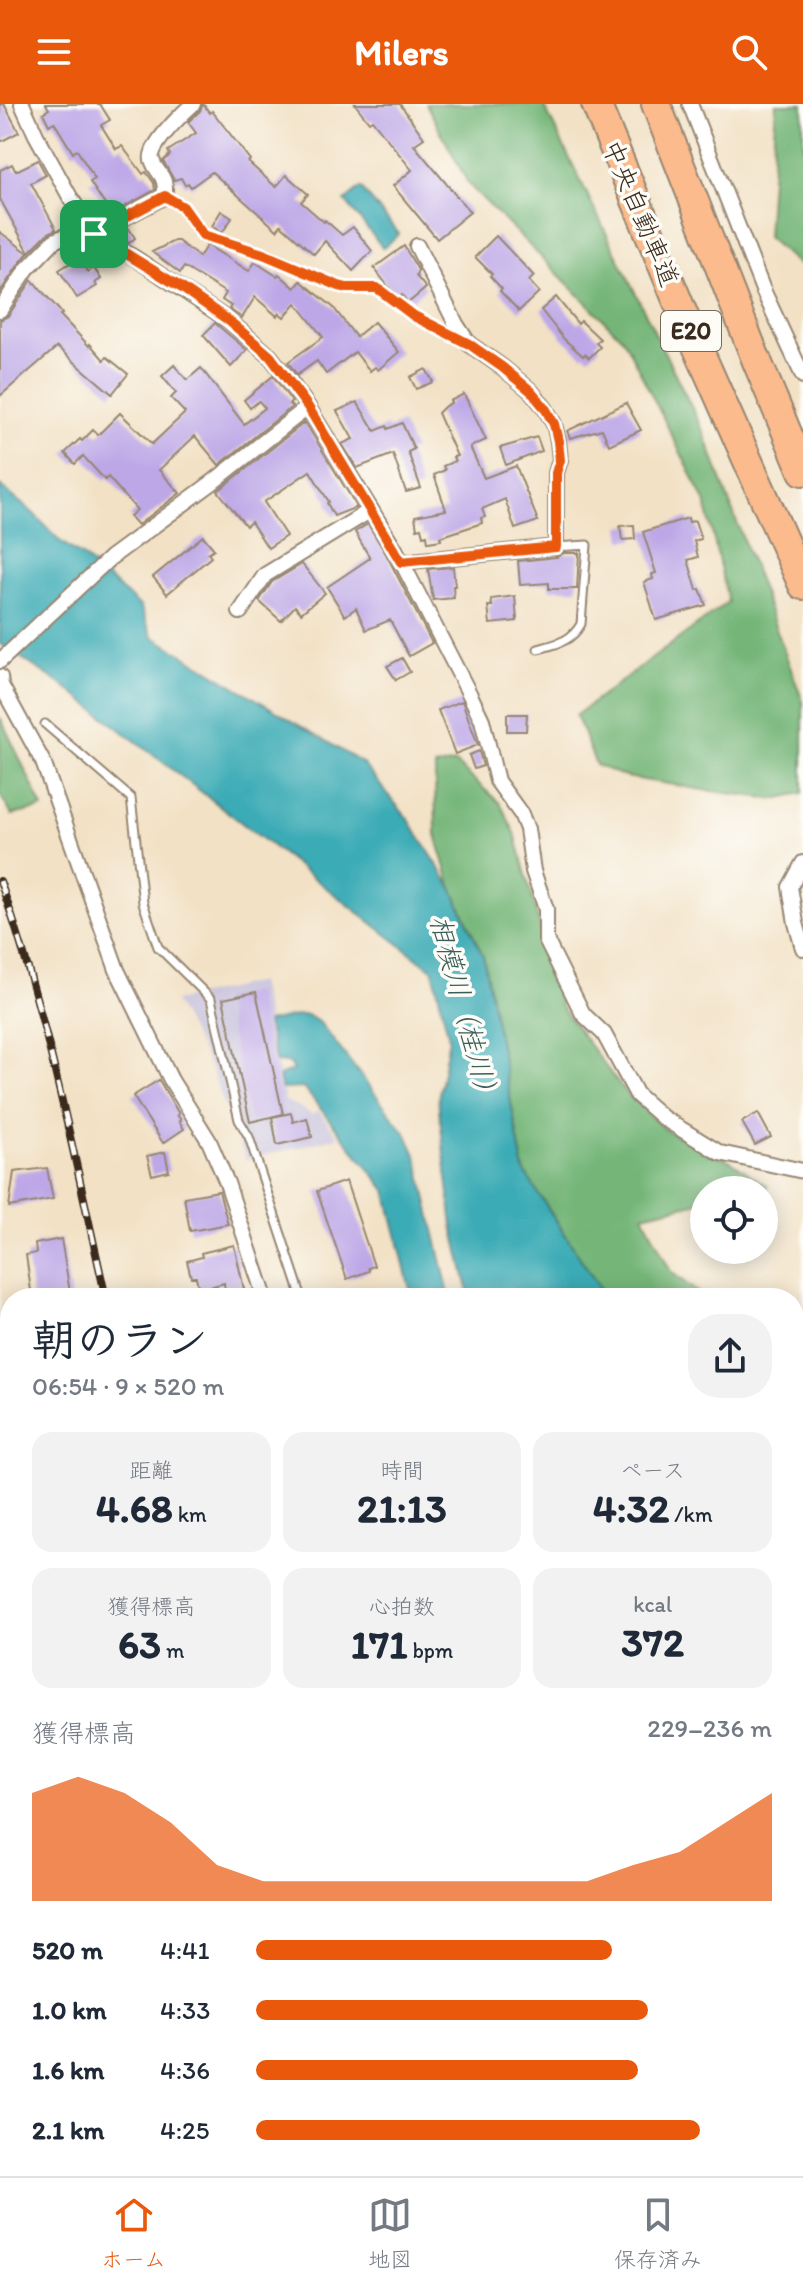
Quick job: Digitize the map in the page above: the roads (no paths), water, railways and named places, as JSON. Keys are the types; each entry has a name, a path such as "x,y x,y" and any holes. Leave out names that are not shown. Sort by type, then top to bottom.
{"highway":[{"path":"584,104 681,328 789,557"},
{"name":"中央自動車道","path":"596,104 682,312 803,585"},
{"name":"中央自動車道","path":"656,104 803,471"}],"street":[{"path":"22,104 36,135 91,230 228,320 270,356 308,407 401,562 482,720 497,781 521,814 527,829 533,871 546,909 546,940 583,1014 604,1034 637,1095 663,1118 720,1153 803,1171"},
{"path":"0,310 27,269 54,241 91,230 165,196 165,182 151,159 152,151 176,119 193,104"},
{"path":"690,104 763,290 803,376"},
{"path":"401,562 556,547 556,473 560,460 554,424 531,391 469,344 417,246"},
{"path":"3,658 110,558 308,407"},
{"path":"240,612 265,575 371,510"},
{"path":"0,677 1,685 43,762 117,970 171,1080 209,1141 227,1183 262,1288"},
{"path":"803,863 790,887 803,948"}],"lane":[{"path":"165,196 183,207 203,235 263,254 339,286 377,288 414,316 469,344"},
{"path":"538,649 568,640 576,634 581,624 587,545 556,547"},
{"path":"45,724 131,798 143,903 158,947 211,999 239,1120 249,1137 299,1288"}],"water":[{"path":"361,188 399,234 383,248 345,201"},
{"name":"相模川（桂川）","path":"0,486 32,512 60,541 140,606 152,636 362,763 409,820 452,888 483,956 524,1171 600,1288 468,1288 453,1226 438,1099 449,1038 433,970 64,686 0,644"},
{"path":"307,1015 320,1023 407,1135 417,1157 448,1288 410,1288 386,1190 303,1088 282,1089 279,1076 293,1070 289,1063 276,1062 267,1022"}],"railway":[{"path":"0,881 46,1036 104,1288"}]}
